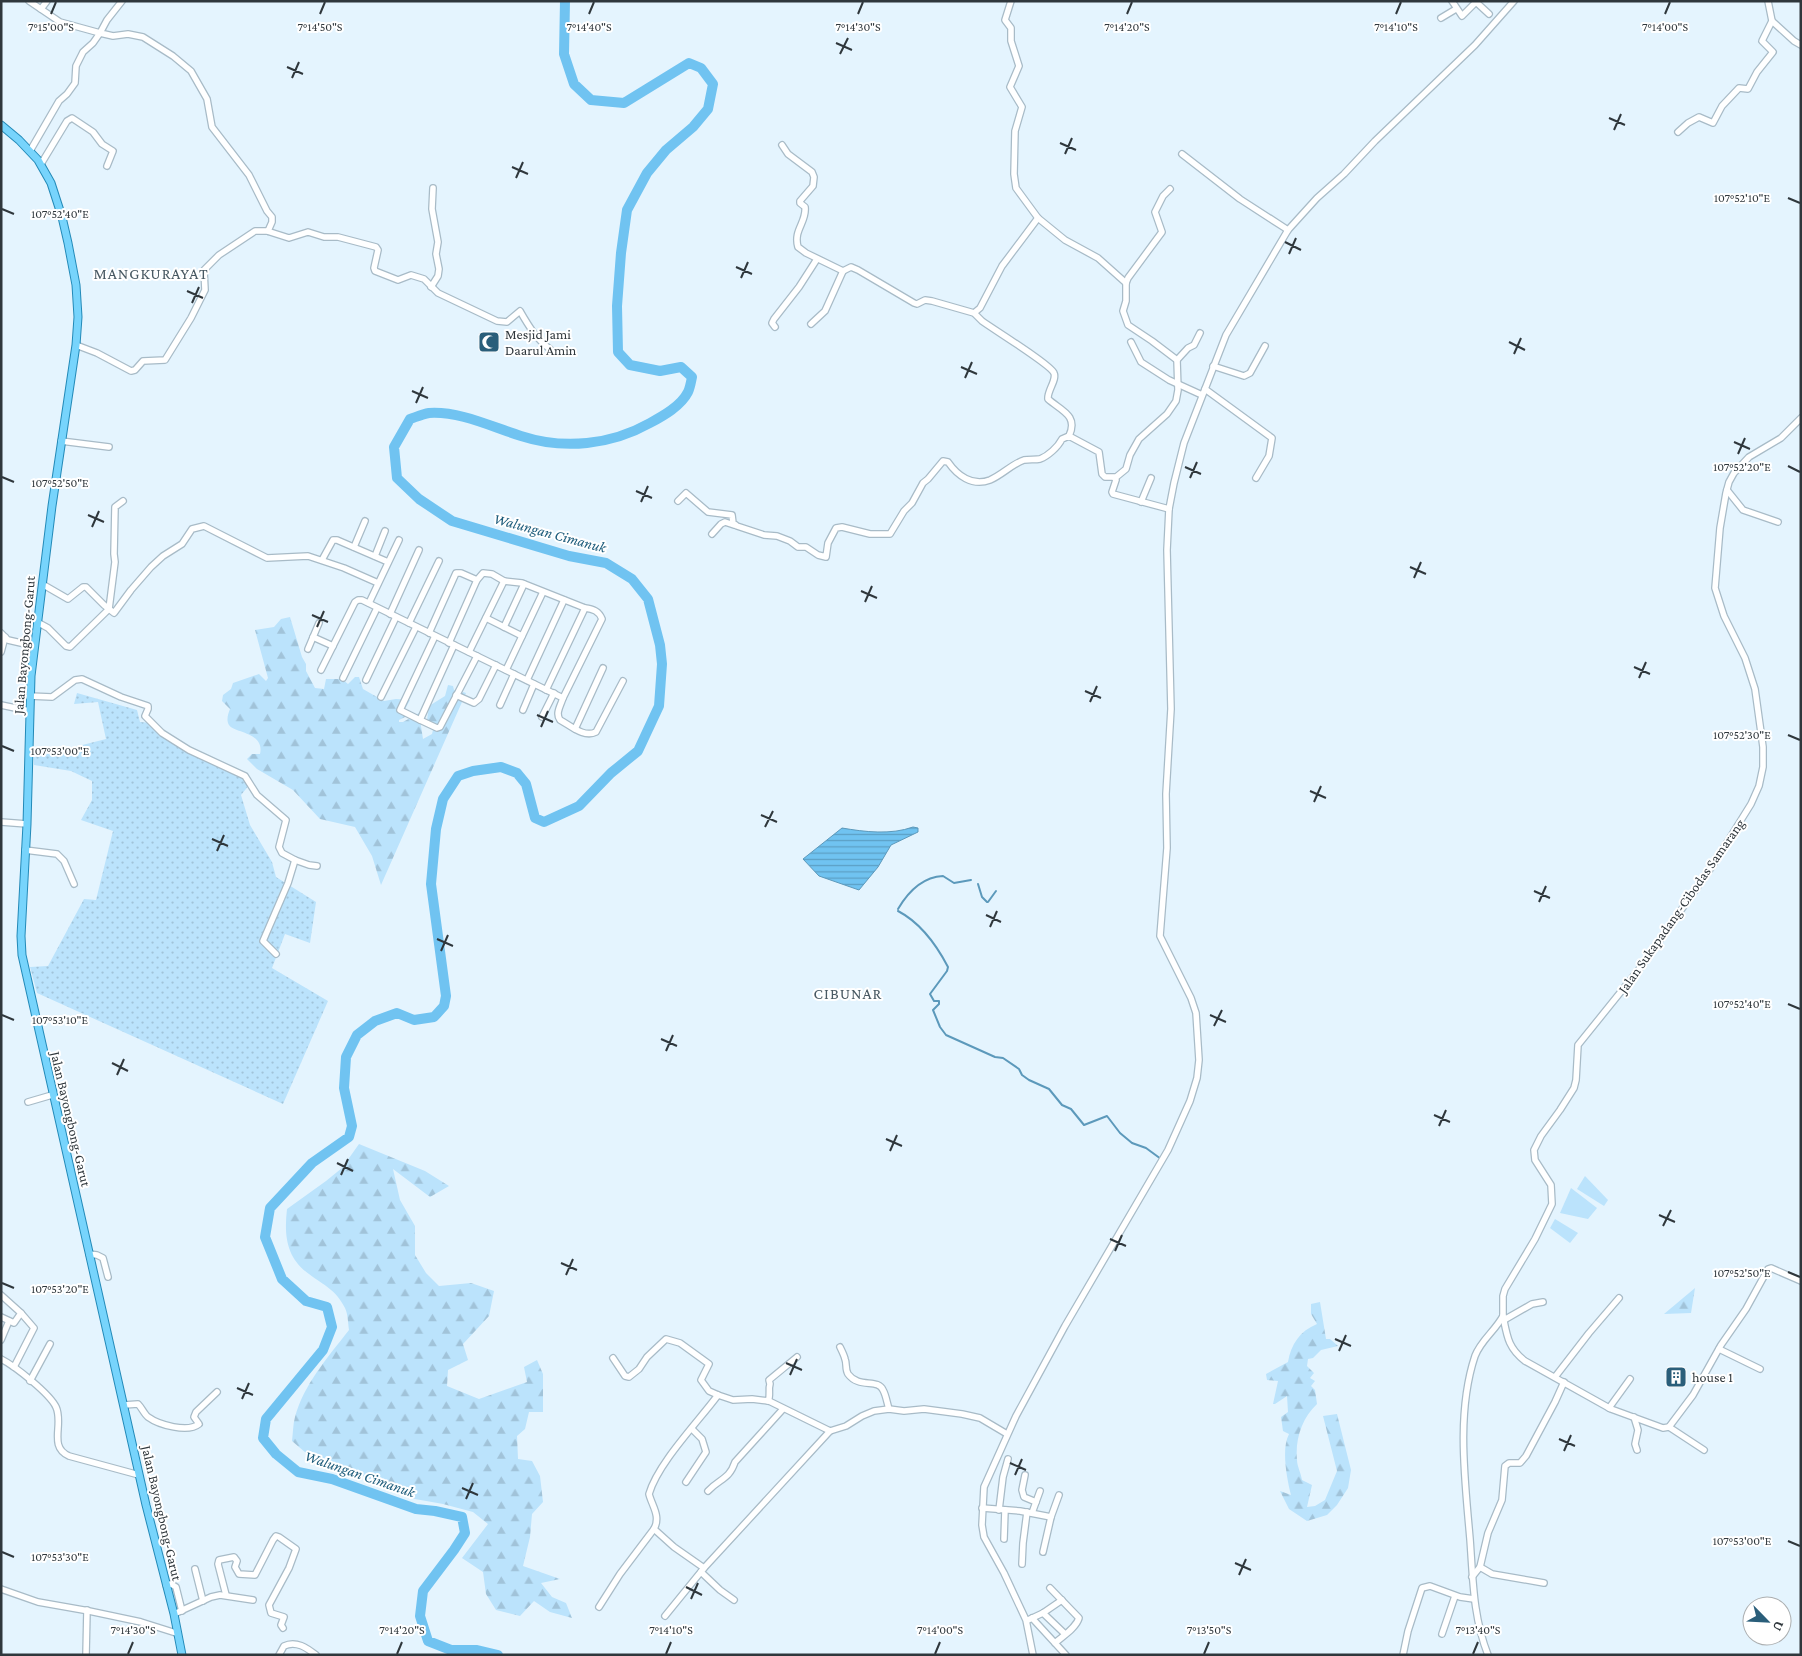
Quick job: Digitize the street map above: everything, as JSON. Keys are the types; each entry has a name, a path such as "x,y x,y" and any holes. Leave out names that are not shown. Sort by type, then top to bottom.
{"main road":[{"name":"Jalan Bayongbong-Garut","path":"1,125 30,151 41,164 55,195 71,260 78,301 76,345 61,441 29,696 27,824 21,936 22,955 52,1095 182,1655"}],"street":[{"path":"29,1 68,26 114,36 128,34 143,37 173,56 191,71 207,98 212,128 249,175 272,216 272,222 268,231"},
{"path":"41,9 47,1"},
{"path":"30,151 59,100 67,94 75,83 76,66 83,52 93,43 107,20 122,1"},
{"path":"1011,1 1004,20 1011,28 1011,41 1020,66 1010,87 1022,107 1016,124 1015,184 1038,218 1065,240 1098,258 1126,283"},
{"path":"1452,1 1462,16 1477,2 1489,14"},
{"path":"1066,1655 1029,1619 984,1537 982,1508 984,1487 1007,1434 1075,1310 1164,1157 1190,1101 1196,1078 1199,1045 1196,1013 1191,998 1160,936 1167,848 1166,794 1171,709 1167,550 1169,510 1184,443 1226,334 1288,230 1317,198 1344,174 1375,141 1475,45 1514,1"},
{"path":"1768,1 1772,21 1794,41 1801,44"},
{"path":"1441,18 1456,9"},
{"path":"1678,132 1688,123 1699,117 1713,123 1722,106 1739,88 1748,89 1757,72 1774,52 1762,41 1772,21"},
{"path":"41,164 67,121 72,118 90,129 102,144 113,151 107,166"},
{"path":"782,145 788,154 812,172 814,177 814,186 800,201 805,207 806,212 796,235 798,247 843,271"},
{"path":"1182,154 1240,199 1288,230"},
{"path":"431,287 438,276 439,269 436,254 438,242 432,209 433,188"},
{"path":"1170,189 1163,196 1155,212 1162,231 1128,278 1123,311 1126,324 1178,360"},
{"path":"974,313 980,308 1002,266 1038,218"},
{"path":"76,345 132,371 143,362 165,360 191,318 205,290 203,274 206,266 255,231 268,231 289,238 308,232 324,237 338,237 376,247 378,250 375,271 398,280 415,275 424,279 438,293 450,300 497,321 506,322 520,311 528,326 544,345 550,349"},
{"path":"775,328 772,323 799,287 817,258"},
{"path":"811,324 825,311 843,271 851,267 914,303 932,300 974,313 995,331 1054,372 1048,399 1060,407 1071,419 1072,430 1070,436"},
{"path":"1115,478 1126,469 1130,455 1139,439 1167,414 1174,405 1180,385 1178,360 1188,348 1194,345 1200,333"},
{"path":"1131,342 1141,362 1180,385 1203,392 1272,438 1269,456 1256,478"},
{"path":"1213,366 1244,376 1250,373 1265,346"},
{"name":"Jalan Sukapadang-Cibodas Samarang","path":"1504,1318 1503,1296 1505,1289 1535,1239 1552,1204 1551,1185 1535,1160 1534,1150 1541,1136 1574,1088 1578,1045 1640,968 1713,865 1752,804 1758,786 1763,766 1763,747 1755,689 1751,671 1724,616 1715,588 1720,528 1729,482 1740,465 1749,457 1781,438 1801,418"},
{"path":"712,534 720,524 725,522 764,535 777,536 790,541 798,547 806,547 818,555 826,557 828,543 836,528 842,527 870,534 890,534 923,482 928,479 943,461 948,462 954,471 965,479 976,481 990,480 1025,460 1045,456 1056,448 1062,439 1070,436 1098,451 1102,474 1115,478"},
{"path":"61,441 109,447"},
{"path":"1115,478 1116,482 1112,492 1114,494 1169,510"},
{"path":"1141,502 1151,478"},
{"path":"1727,490 1744,510 1778,522"},
{"path":"678,501 686,493 706,511 732,514 734,525"},
{"path":"37,622 47,627 66,646 70,647 109,609 115,562 115,512 116,506 123,501"},
{"path":"354,547 365,521"},
{"path":"42,584 68,599 86,587 114,613 151,567 163,556 182,544 192,529 204,526 267,558 308,556 378,583"},
{"path":"375,556 385,531"},
{"path":"322,560 333,540 337,540 388,562"},
{"path":"369,603 399,540"},
{"path":"390,614 419,550"},
{"path":"409,623 439,561"},
{"path":"476,656 440,727 437,728 400,710 456,574 461,573 477,580"},
{"path":"420,720 477,580 483,573 492,574 504,581 524,584 592,609 600,614 602,619 563,698 558,710 558,717 584,734 591,735 596,732 623,682"},
{"path":"469,652 504,581"},
{"path":"504,627 524,584"},
{"path":"506,670 543,592"},
{"path":"321,670 355,602 362,600 563,698"},
{"path":"527,680 564,600"},
{"path":"343,678 377,608"},
{"path":"546,690 585,608"},
{"path":"366,680 396,617"},
{"path":"486,618 522,636"},
{"path":"308,649 319,624"},
{"path":"381,698 416,627"},
{"path":"1,652 3,635 14,642 34,646"},
{"path":"313,637 333,646"},
{"path":"456,695 474,703 479,699 496,665"},
{"path":"575,729 603,668"},
{"path":"500,705 514,674"},
{"path":"29,696 52,697 79,678 121,697 148,706 145,716 162,733 205,758 220,763 248,779 257,795 286,820 278,846 282,853 295,860 317,866"},
{"path":"523,710 534,684"},
{"path":"542,717 554,693"},
{"path":"1,705 30,711"},
{"path":"1,822 27,824"},
{"path":"25,850 57,854 64,861 74,884"},
{"path":"276,954 263,941 288,883 295,860"},
{"path":"28,1102 52,1095"},
{"path":"89,1254 103,1258 108,1277"},
{"path":"1669,1427 1693,1395 1719,1349 1746,1309 1768,1269 1771,1268 1801,1281"},
{"path":"1,1295 34,1328 14,1367"},
{"path":"1555,1377 1588,1332 1618,1298"},
{"path":"1488,1655 1479,1629 1472,1577 1463,1439 1469,1381 1479,1346 1504,1318 1532,1304 1543,1302"},
{"path":"1,1317 14,1323 21,1313"},
{"path":"1504,1318 1510,1345 1515,1353 1525,1361 1609,1408 1659,1427 1669,1427 1704,1450"},
{"path":"1,1340 9,1321"},
{"path":"613,1358 625,1376 629,1377 639,1370 647,1357 666,1339 679,1342 709,1364 700,1380 709,1391 733,1400 752,1399 768,1401 830,1430"},
{"path":"30,1381 50,1344"},
{"path":"840,1347 845,1358 848,1373 862,1384 872,1383 880,1386 883,1389 889,1409"},
{"path":"1719,1349 1760,1369"},
{"path":"768,1401 770,1396 768,1389 769,1380 797,1357"},
{"path":"1,1359 14,1367 52,1401 57,1408 59,1416 58,1446 63,1452 69,1456 139,1475"},
{"path":"1609,1408 1630,1379"},
{"path":"1472,1577 1480,1567 1488,1533 1502,1500 1505,1466 1509,1463 1520,1463 1526,1456 1564,1382"},
{"path":"124,1404 138,1404 148,1417 172,1427 193,1427 198,1424 194,1417 196,1412 216,1392"},
{"path":"599,1607 620,1574 654,1529 657,1521 657,1512 651,1499 651,1488 667,1460 718,1395"},
{"path":"708,1491 731,1472 735,1462 784,1409"},
{"path":"665,1616 702,1570 830,1430 846,1426 874,1411 889,1409 904,1411 937,1410 980,1418 1007,1434"},
{"path":"1634,1417 1638,1430 1635,1444 1637,1450"},
{"path":"686,1482 706,1452 702,1439 692,1429"},
{"path":"1004,1539 1002,1477 1008,1459"},
{"path":"1025,1475 1022,1490 1024,1497 1036,1502"},
{"path":"1022,1564 1022,1543 1030,1512 1040,1491"},
{"path":"1043,1552 1058,1495"},
{"path":"982,1508 1030,1512 1051,1517"},
{"path":"654,1529 702,1570 720,1590 734,1600"},
{"path":"226,1595 218,1564 219,1560 234,1556 237,1561 236,1567 239,1574 254,1575 276,1536 279,1536 296,1549 289,1568 269,1605 271,1613 284,1616 281,1625 283,1628"},
{"path":"1480,1567 1492,1574 1544,1583"},
{"path":"195,1569 202,1601"},
{"path":"166,1585 171,1584 176,1587 182,1611"},
{"path":"1402,1655 1422,1588 1430,1586 1455,1596 1474,1599"},
{"path":"1050,1588 1078,1618 1077,1622 1055,1643"},
{"path":"1,1589 38,1602 141,1622 176,1633"},
{"path":"174,1614 210,1597 226,1595 253,1600"},
{"path":"1442,1634 1455,1596"},
{"path":"1029,1619 1043,1613 1062,1600"},
{"path":"86,1655 87,1610"},
{"path":"1043,1613 1065,1634"},
{"path":"1029,1619 1033,1655"},
{"path":"279,1655 284,1646 295,1644 304,1646 316,1655"}],"green space":[{"path":"290,617 302,657 306,664 306,671 315,688 324,689 326,679 342,679 348,684 355,677 359,677 363,689 384,701 396,699 410,700 405,709 405,717 399,720 399,722 403,722 419,713 423,739 432,734 433,730 427,720 429,706 445,696 448,685 453,686 454,690 461,695 463,692 466,693 381,885 372,856 355,827 320,819 293,790 257,769 247,759 252,754 260,754 258,741 248,734 232,728 228,723 230,709 222,701 223,695 231,689 233,683 259,674 266,681 268,678 255,630 274,627 281,619"},
{"path":"77,693 137,710 140,722 152,723 162,733 244,777 250,784 241,795 250,825 272,862 276,877 316,902 310,943 285,934 272,968 328,1001 283,1104 37,993 30,967 48,966 84,899 96,900 113,831 81,820 92,800 92,781 71,771 34,765 34,753 36,756 43,755 106,739 98,702 74,704"},
{"path":"359,1144 425,1171 449,1186 430,1197 393,1169 400,1200 415,1226 415,1255 426,1273 439,1286 471,1283 494,1291 489,1316 463,1344 468,1360 448,1370 447,1386 479,1399 527,1382 524,1367 537,1360 543,1374 543,1412 529,1412 525,1429 517,1436 518,1459 532,1461 540,1476 543,1502 532,1514 530,1537 523,1566 560,1579 541,1583 552,1597 566,1603 572,1618 550,1612 534,1601 520,1616 496,1610 486,1594 483,1572 462,1558 488,1524 473,1512 415,1499 356,1473 327,1464 306,1453 292,1441 295,1417 304,1393 317,1371 349,1330 346,1310 337,1296 301,1268 295,1261 288,1245 286,1228 287,1209 342,1168"},
{"path":"1585,1176 1608,1200 1604,1206 1577,1189"},
{"path":"1571,1188 1597,1208 1588,1219 1560,1213"},
{"path":"1555,1219 1578,1233 1570,1243 1550,1228"},
{"path":"1695,1288 1691,1313 1664,1314"},
{"path":"1320,1302 1326,1339 1330,1339 1338,1346 1321,1350 1313,1358 1308,1359 1307,1366 1314,1373 1310,1378 1315,1381 1311,1386 1315,1390 1317,1404 1304,1422 1297,1444 1297,1462 1302,1480 1312,1485 1307,1507 1315,1506 1325,1500 1337,1471 1323,1416 1337,1414 1351,1470 1348,1488 1337,1505 1327,1515 1307,1521 1289,1509 1280,1491 1291,1495 1286,1473 1285,1456 1289,1434 1283,1431 1281,1417 1288,1412 1287,1396 1273,1404 1278,1381 1267,1380 1266,1374 1288,1362 1291,1349 1297,1339 1306,1330 1317,1324 1311,1314 1311,1304"}],"water":[{"path":"913,827 918,828 918,832 891,845 878,867 859,890 819,876 803,859 842,828 869,832 887,832"}],"waterway":[{"name":"Walungan Cimanuk","path":"498,1655 477,1650 451,1650 428,1641 420,1616 423,1591 465,1533 462,1517 416,1509 332,1479 298,1472 276,1454 263,1438 266,1419 323,1350 332,1327 327,1307 306,1301 282,1279 265,1237 270,1208 312,1163 349,1137 352,1126 344,1088 346,1057 357,1035 375,1021 397,1013 414,1020 434,1017 444,1006 446,996 431,884 436,829 443,799 458,776 473,771 501,767 517,773 526,784 535,818 544,822 579,806 611,773 638,751 659,706 662,664 660,645 648,599 632,579 606,563 569,556 452,521 419,499 397,478 394,447 410,419 422,415 429,413 452,414 537,440 570,444 587,443 619,436 650,423 676,406 688,392 692,377 681,367 660,371 630,365 618,352 617,306 621,253 627,210 647,173 666,150 693,127 708,109 713,84 701,68 689,63 624,103 591,100 574,84 564,54 565,1"},
{"path":"898,909 911,891 929,879 943,876 954,883 971,880"},
{"path":"978,884 982,897 987,902 996,891"},
{"path":"898,911 921,928 948,967 930,994 934,1001 939,1001 939,1004 933,1010 940,1027 946,1035 995,1057 1003,1058 1019,1069 1022,1075 1029,1080 1049,1089 1062,1105 1071,1109 1084,1125 1107,1116 1120,1133 1132,1143 1146,1148 1161,1159"}],"place":[{"name":"Mesjid Jami Daarul Amin","path":"489,342"},
{"name":"house 1","path":"1676,1377"}],"district":[{"name":"MANGKURAYAT","path":"151,273"},
{"name":"CIBUNAR","path":"848,993"}]}
